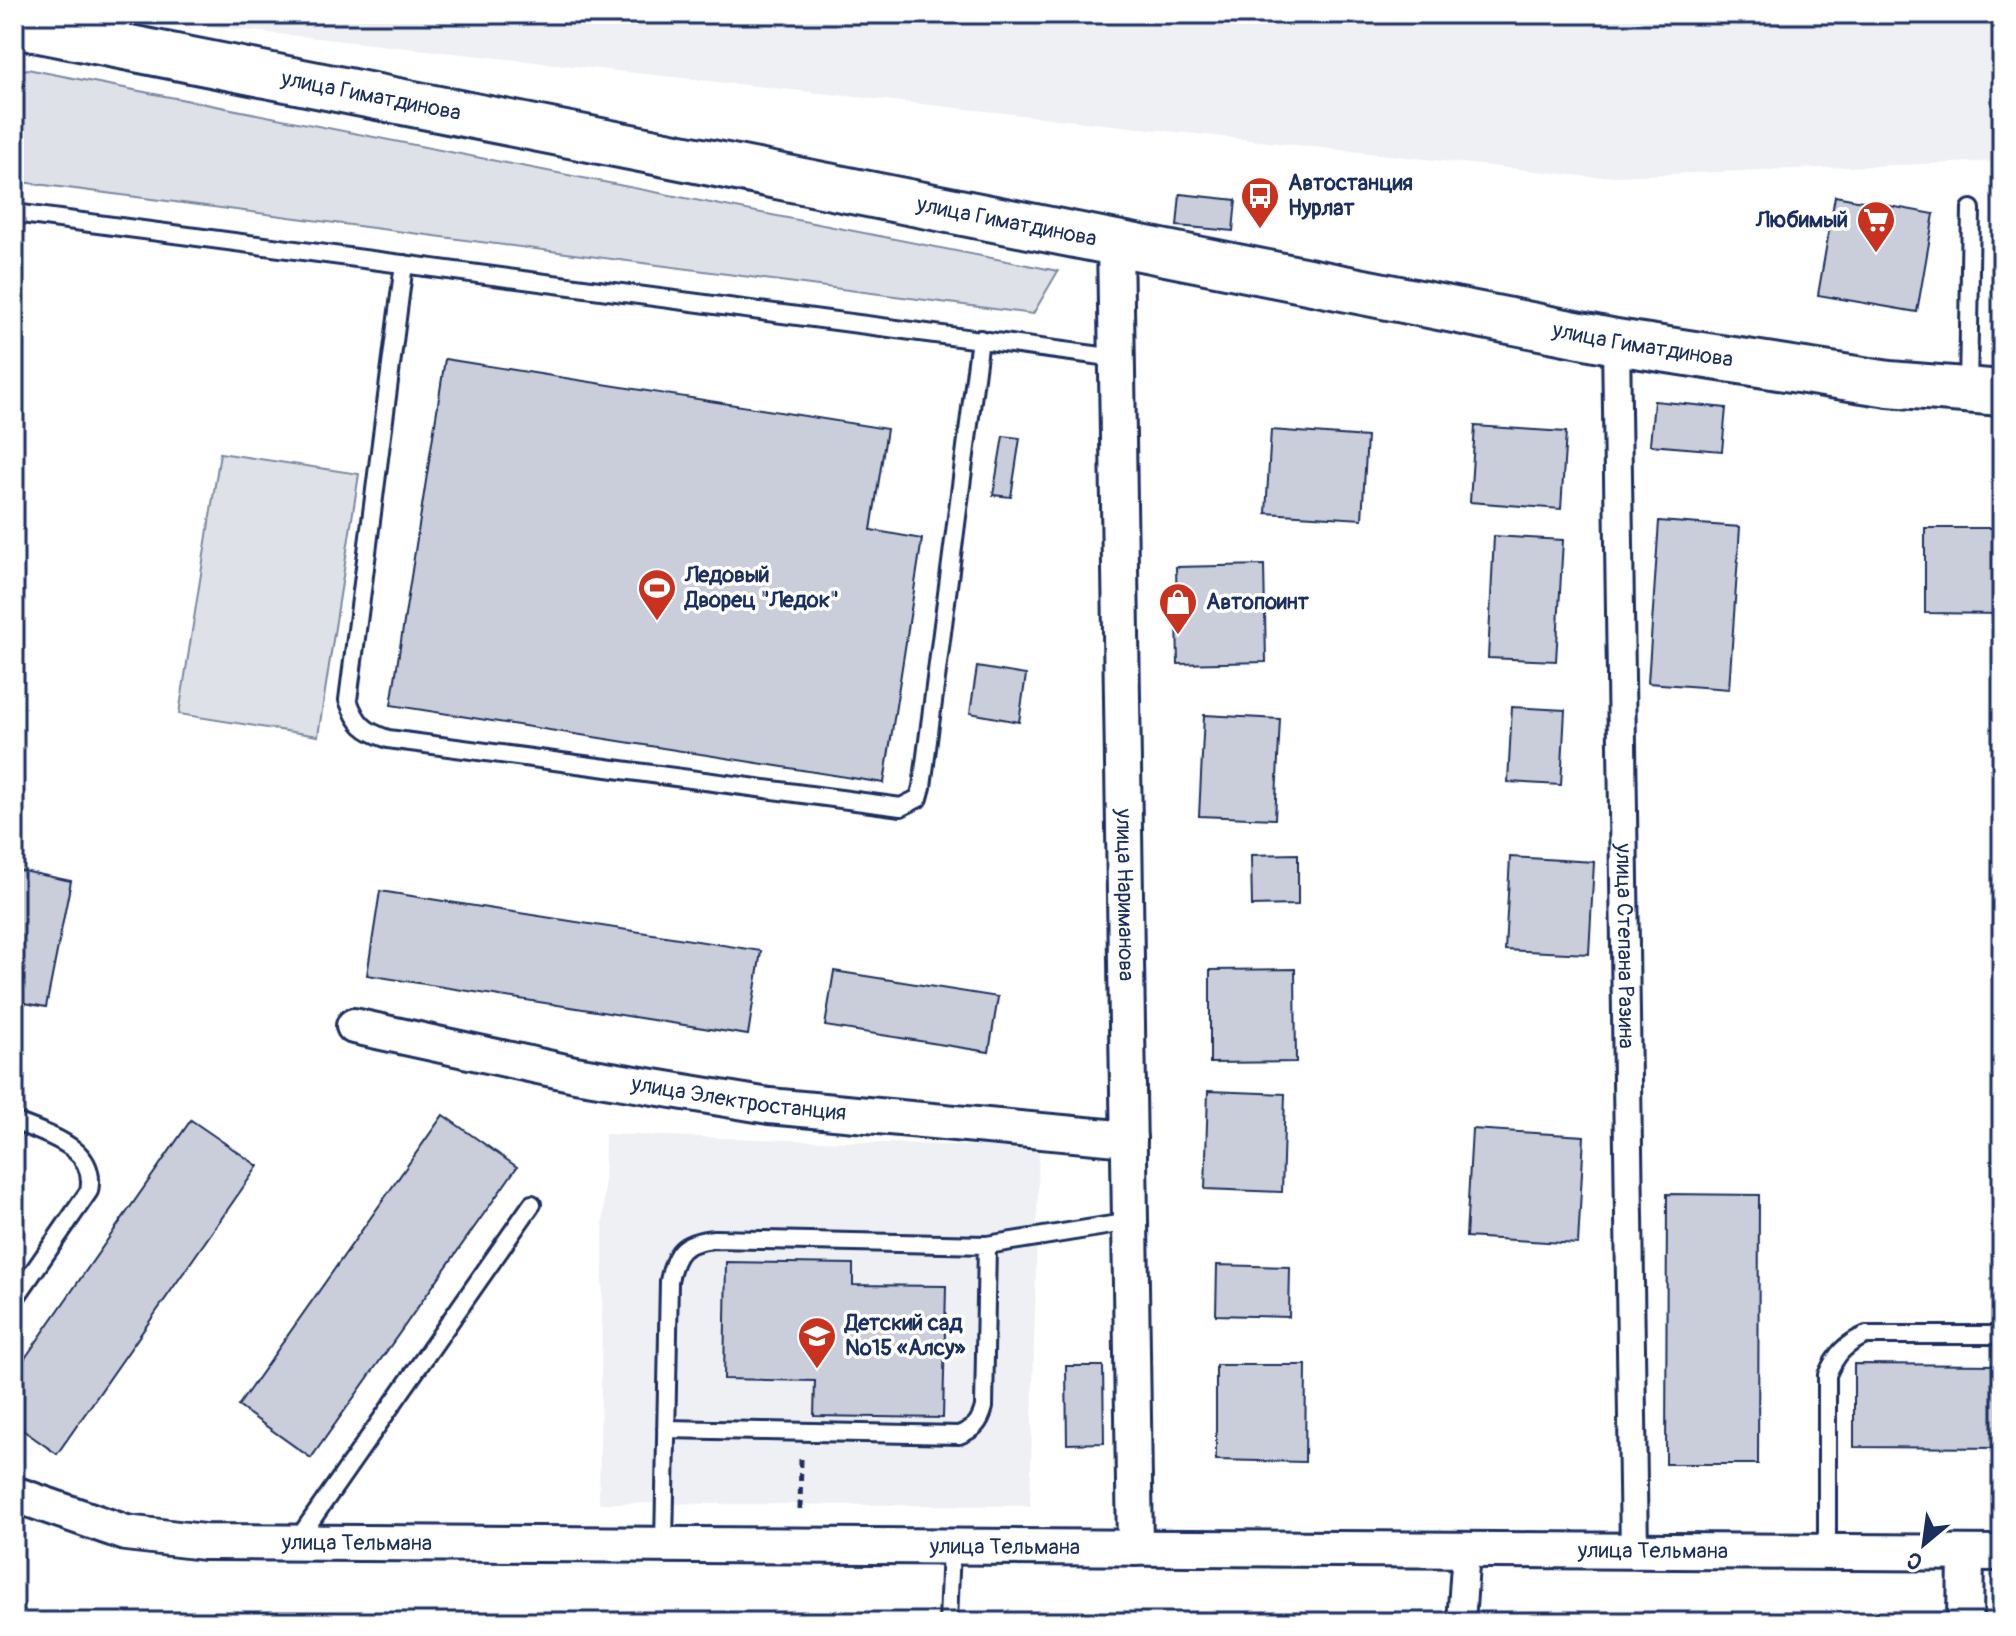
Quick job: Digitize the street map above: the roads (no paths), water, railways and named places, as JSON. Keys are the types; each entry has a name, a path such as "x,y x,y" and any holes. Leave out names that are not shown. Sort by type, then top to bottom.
{"main road":[{"name":"улица Гиматдинова","path":"14,25 1616,342 1889,384 1985,392"}],"street":[{"name":"улица Нариманова","path":"1115,241 1135,1548"},
{"name":"улица Степана Разина","path":"1616,342 1634,1551"},
{"name":"улица Электростанция","path":"354,1026 575,1074 769,1106 1129,1139"},
{"name":"улица Тельмана","path":"14,1494 126,1533 182,1541 2002,1553"},
{"path":"1461,1622 1466,1550"},
{"path":"1965,1622 1966,1553"}],"lane":[{"path":"1971,209 1985,392"},
{"path":"14,213 1117,358"},
{"path":"404,264 348,700 355,720 365,731 388,739 901,807 919,798 922,787 980,339"},
{"path":"14,1121 71,1145 90,1168 92,1178 89,1191 14,1300"},
{"path":"295,1543 532,1204"},
{"path":"664,1545 669,1281 673,1258 692,1242 987,1245 1130,1222"},
{"path":"666,1429 959,1435 971,1430 980,1421 984,1407 987,1245"},
{"path":"1827,1552 1827,1375 1835,1357 1848,1343 1866,1335 2002,1335"},
{"path":"948,1622 951,1547"}],"place":[{"name":"Автостанция Нурлат","path":"1260,230"},
{"name":"Любимый","path":"1876,254"},
{"name":"Ледовый Дворец \"Ледок\"","path":"657,622"},
{"name":"Автопоинт","path":"1178,636"},
{"name":"Детский сад №15 «Алсу»","path":"817,1370"}]}
